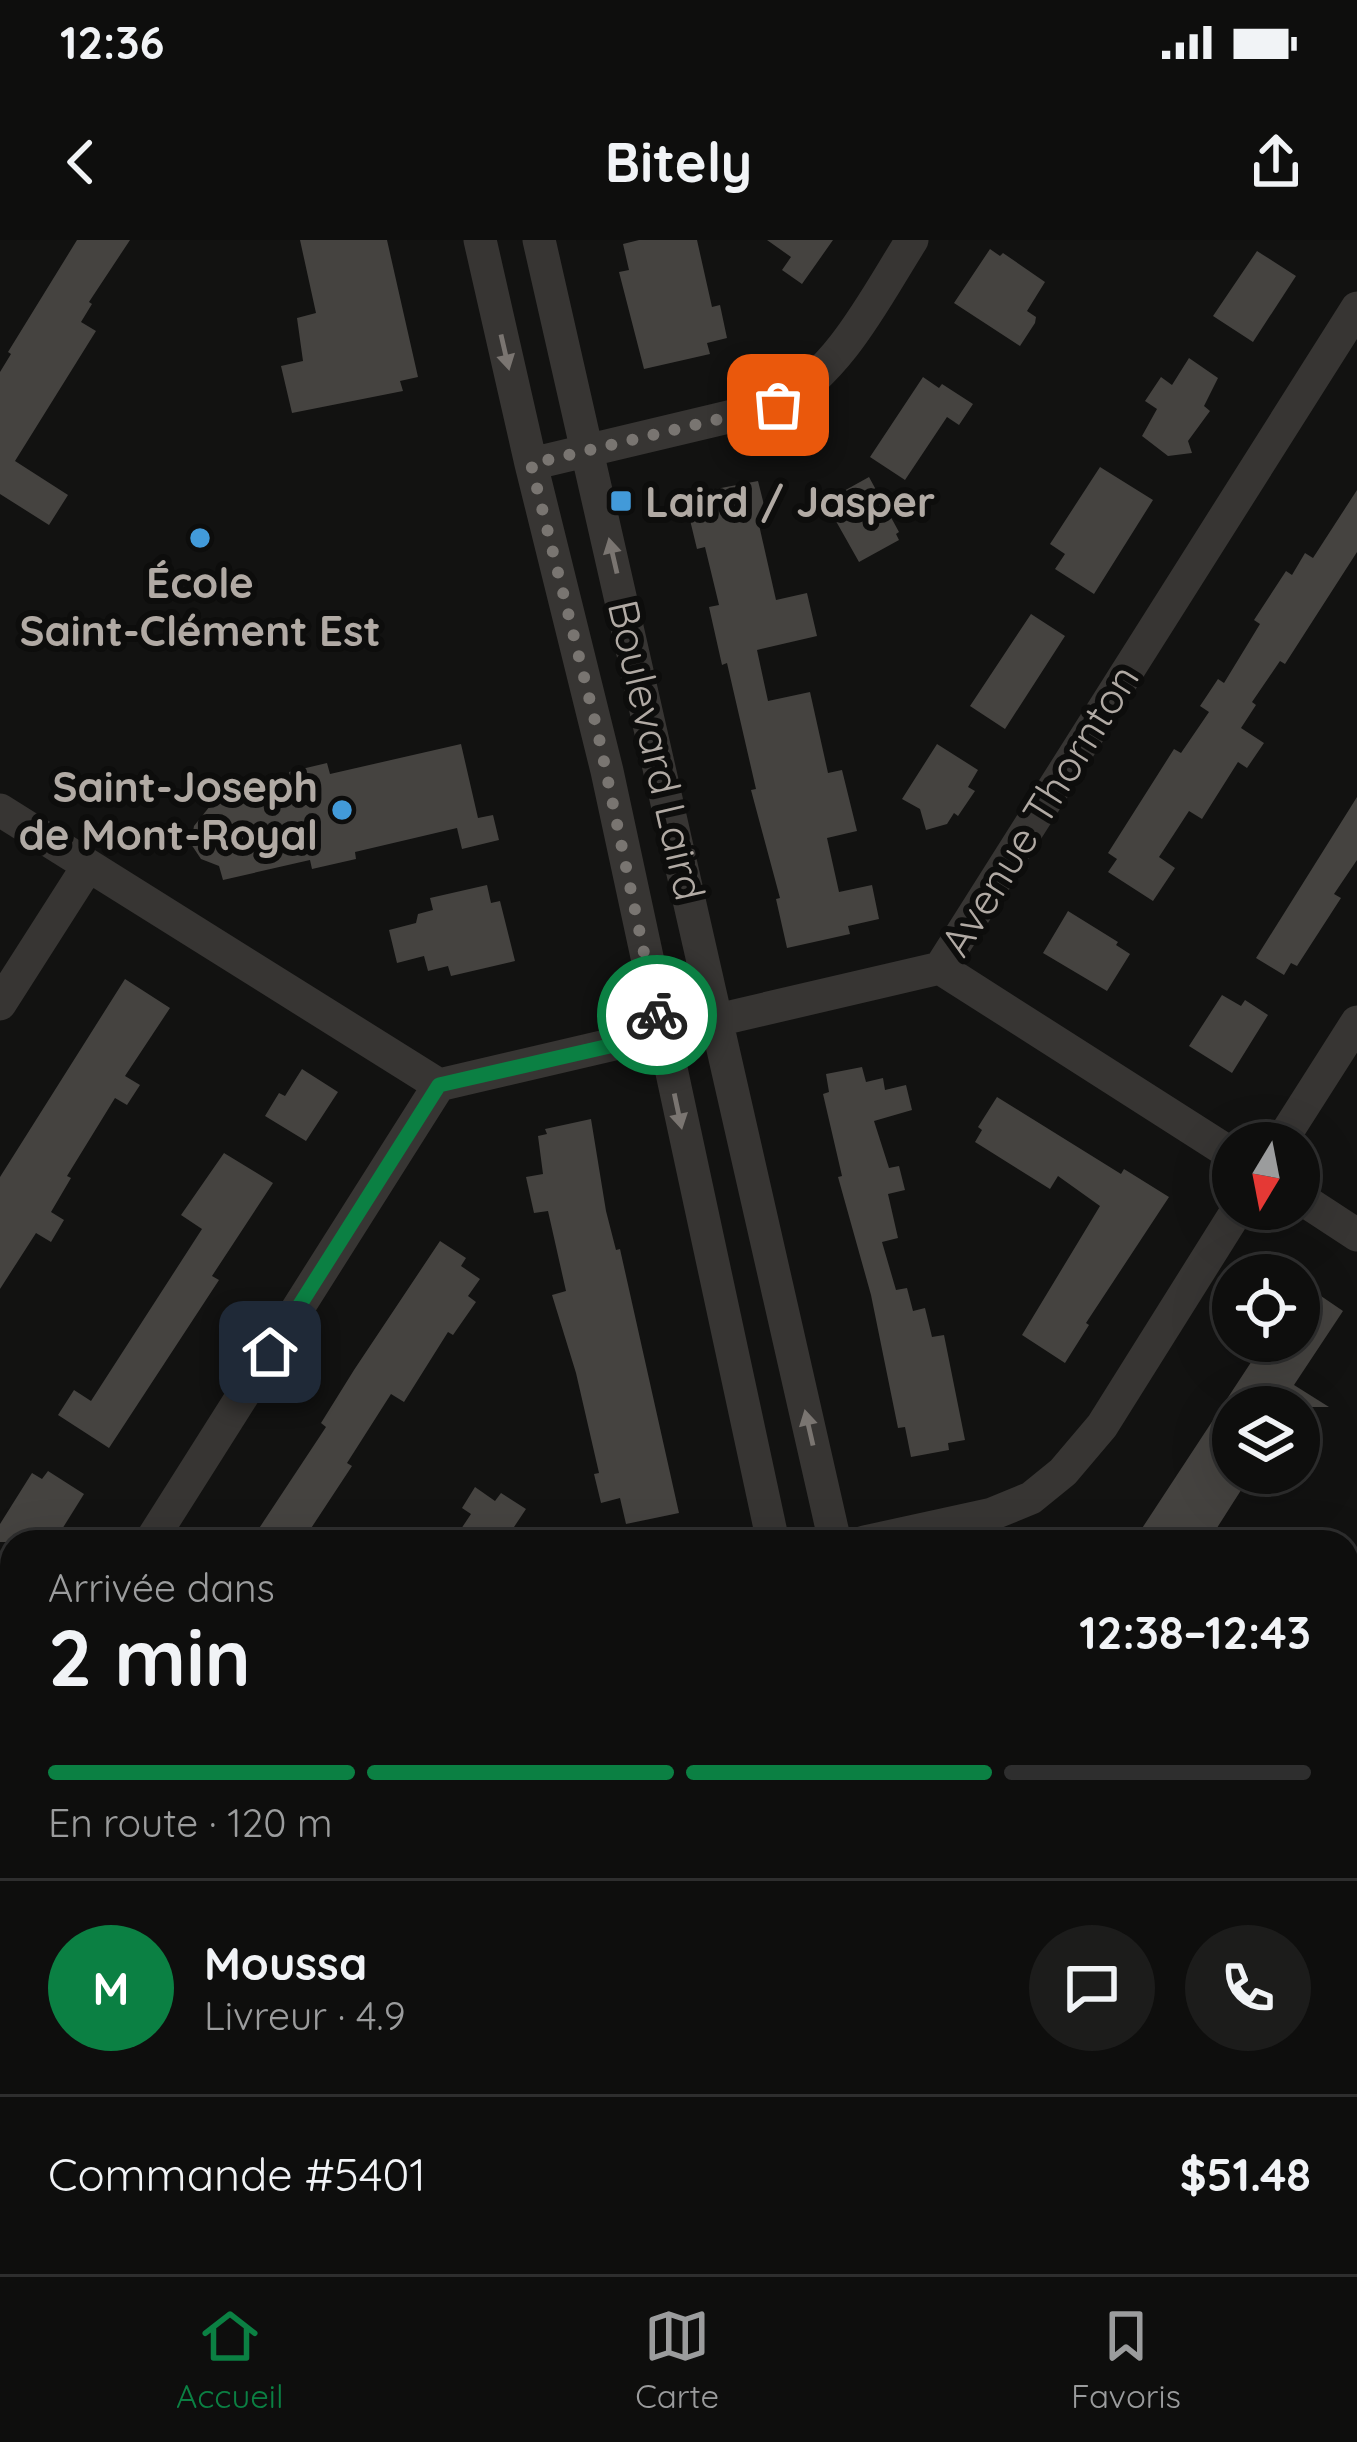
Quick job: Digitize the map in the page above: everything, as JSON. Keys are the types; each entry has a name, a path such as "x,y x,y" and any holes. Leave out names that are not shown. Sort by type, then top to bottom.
{"street":[{"name":"Boulevard Laird","path":"480,240 598,733 770,1530"},
{"name":"Boulevard Laird","path":"539,240 832,1530"},
{"path":"531,464 757,412 799,392 835,359 913,240"},
{"name":"Avenue Thornton","path":"439,1085 940,968 1357,308"},
{"path":"0,810 439,1085 158,1530"},
{"path":"0,1004 88,866"},
{"path":"940,968 1212,1142"},
{"path":"1293,1122 1357,1022"},
{"path":"1320,1211 1357,1235"},
{"path":"919,1530 992,1514 1031,1498 1064,1472 1102,1426 1225,1230"}],"building":[{"path":"77,240 130,240 81,322 96,331 15,461 68,495 49,525 0,494 0,372"},
{"path":"300,240 387,240 418,377 400,381 403,391 292,413 281,366 303,361 297,318 316,313"},
{"path":"697,240 712,307 720,305 727,338 707,343 710,354 644,369 619,272 629,270 623,244"},
{"path":"767,240 833,240 802,284 782,270 791,257"},
{"path":"990,249 1045,282 1027,311 1036,317 1035,323 1020,346 954,303"},
{"path":"1257,251 1296,276 1253,342 1213,316"},
{"path":"1189,358 1218,378 1204,406 1210,411 1188,441 1192,453 1168,456 1142,436 1157,409 1145,401 1161,377 1172,385"},
{"path":"923,377 973,404 959,425 947,417 905,480 870,457"},
{"path":"1100,467 1153,500 1094,594 1055,569 1065,554 1050,544"},
{"path":"869,477 899,540 859,562 828,507 836,503 833,497"},
{"path":"758,481 766,513 757,516 776,600 807,593 817,636 757,650 768,701 810,692 828,773 842,770 857,831 827,838 839,892 872,885 879,919 848,926 850,934 787,948 776,899 780,898 751,790 756,789 709,607 719,605 705,547 697,549 684,495"},
{"path":"1357,490 1357,552 1285,664 1280,661 1252,702 1256,705 1241,728 1264,743 1247,768 1238,762 1202,819 1189,811 1159,857 1175,868 1153,901 1108,872 1117,859 1108,853 1174,749 1181,753 1209,712 1200,706 1218,679 1224,683 1260,624 1254,620 1286,571 1292,575 1305,553 1313,558"},
{"path":"1031,614 1065,636 1005,729 970,706"},
{"name":"Saint-Joseph de Mont-Royal","path":"461,744 478,818 493,815 499,840 462,849 457,828 355,852 356,859 312,869 310,860 223,880 219,866 201,859 191,844 194,826 214,801 291,783 289,772 327,763 330,774"},
{"path":"937,744 978,770 968,787 975,791 958,816 954,813 947,824 926,830 920,809 902,799"},
{"path":"1357,797 1357,860 1334,894 1341,898 1297,966 1291,963 1284,975 1256,958"},
{"path":"487,885 491,903 500,901 515,961 451,976 448,966 428,971 424,956 397,963 389,930 416,923 418,914 433,910 430,898"},
{"path":"1068,911 1130,954 1107,991 1043,953"},
{"path":"125,979 170,1008 125,1076 140,1085 127,1105 115,1098 67,1176 71,1178 51,1212 64,1220 51,1242 36,1233 0,1289 0,1177"},
{"path":"1222,995 1241,1006 1245,1000 1268,1015 1232,1073 1189,1046"},
{"path":"862,1067 866,1082 883,1078 885,1090 906,1085 912,1110 874,1121 889,1168 899,1166 905,1190 888,1194 898,1238 882,1242 896,1290 907,1288 913,1311 925,1308 932,1337 944,1335 965,1440 948,1443 949,1450 911,1457 905,1427 898,1428 823,1094 829,1092 826,1074"},
{"path":"302,1069 338,1092 306,1141 265,1116"},
{"path":"997,1097 1121,1174 1124,1169 1169,1197 1065,1363 1022,1335 1100,1206 1058,1176 1050,1189 975,1142 982,1130 978,1127"},
{"path":"591,1119 606,1211 616,1250 620,1249 679,1513 626,1524 620,1498 601,1503 594,1474 599,1473 576,1373 552,1295 566,1291 548,1211 534,1213 526,1177 543,1174 538,1136 547,1134 545,1129"},
{"path":"224,1153 273,1183 212,1276 219,1280 109,1448 58,1415 74,1390 91,1401 202,1229 181,1215"},
{"path":"440,1241 466,1258 461,1266 480,1279 468,1296 476,1302 453,1335 448,1332 404,1402 391,1394 310,1530 258,1530 326,1427 321,1423"},
{"path":"1320,1295 1343,1311 1320,1346"},
{"path":"1251,1362 1309,1362 1296,1386 1235,1386"},
{"path":"1212,1422 1212,1494 1239,1494 1216,1530 1141,1530"},
{"path":"48,1471 84,1494 62,1530 0,1530 32,1473 42,1479"},
{"path":"475,1487 495,1501 501,1493 526,1509 512,1530 460,1530 471,1514 462,1508"}],"way so far":[{"path":"657,1015 598,733 531,464 778,405"}],"place":[{"name":"Laird / Jasper","path":"621,501"},
{"name":"École Saint-Clément Est","path":"200,538"},
{"name":"Saint-Joseph de Mont-Royal","path":"342,810"}],"route":[{"path":"270,1352 439,1085 662,1034 657,1015"}]}
